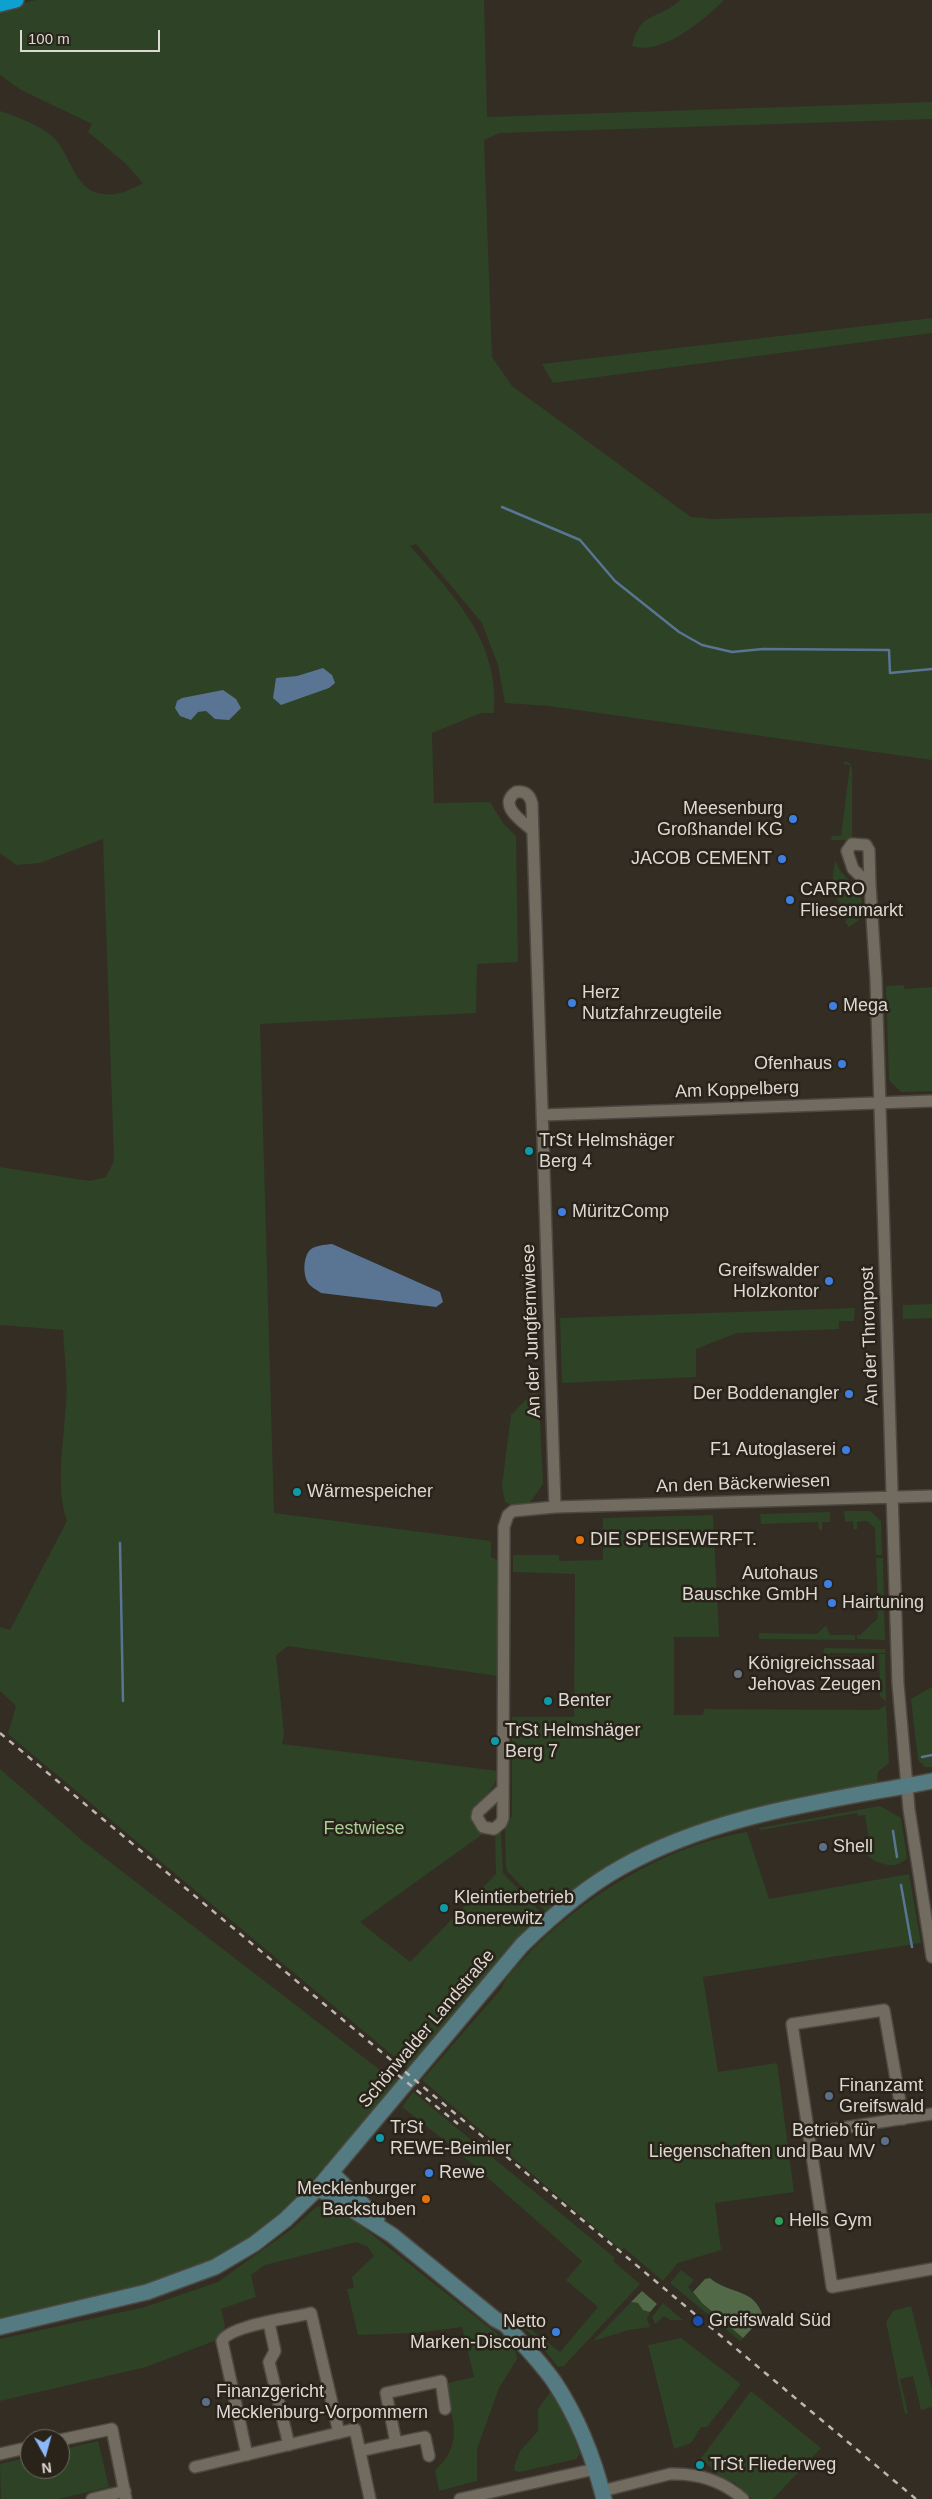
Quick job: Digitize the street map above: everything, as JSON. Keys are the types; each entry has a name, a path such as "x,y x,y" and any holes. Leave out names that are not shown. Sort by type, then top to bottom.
{"highway":[{"path":"0,4 16,0"}],"main road":[{"name":"Schönwalder Landstraße","path":"0,2327 147,2292 215,2267 254,2244 284,2220 318,2188 522,1945 549,1919 603,1878 648,1853 739,1819 932,1781"},
{"path":"331,2172 392,2235 495,2319 506,2325 540,2363 569,2405 584,2437 603,2495"},
{"path":"318,2188 392,2235"}],"street":[{"name":"An der Jungfernwiese","path":"532,830 555,1507"},
{"name":"An der Thronpost","path":"870,885 876,976 898,1684 906,1786 931,1937 932,1956"},
{"name":"Am Koppelberg","path":"543,1115 932,1101"},
{"name":"An den Bäckerwiesen","path":"555,1507 932,1496"},
{"path":"502,1789 505,1521 508,1515 519,1509 555,1507"},
{"path":"903,2119 884,2010 792,2024 832,2287 932,2269"},
{"path":"810,2133 932,2114"},
{"path":"247,2455 222,2341 224,2336 237,2330 311,2314 339,2433"},
{"path":"269,2323 275,2351 270,2362 289,2445"},
{"path":"396,2443 386,2393 441,2380 445,2409"},
{"path":"70,2438 112,2429 126,2495 92,2499"},
{"path":"195,2467 355,2429 370,2499"},
{"path":"360,2451 425,2437 429,2456"},
{"path":"0,2454 20,2449"},
{"path":"460,2499 595,2469"},
{"path":"603,2495 670,2474 681,2474 711,2480 730,2487 743,2499"}],"green space":[{"name":"Festwiese","path":"36,0 484,0 487,117 932,102 932,119 500,133 484,140 492,357 512,386 691,517 713,519 932,513 932,760 549,706 505,703 498,665 482,623 416,544 410,546 443,583 471,621 482,642 490,664 494,687 494,713 481,713 432,733 434,803 490,802 503,823 516,836 518,962 477,964 476,1013 260,1024 274,1513 491,1541 491,1557 497,1560 498,1676 288,1646 276,1655 284,1734 282,1744 498,1771 496,1781 479,1802 473,1816 476,1824 484,1833 360,1922 410,1962 496,1874 495,1834 501,1831 503,1873 542,1914 543,1918 409,2069 8,1734 16,1706 0,1691 0,1627 10,1630 67,1521 63,1507 61,1478 66,1394 63,1330 0,1325 0,1167 90,1181 106,1177 114,1161 103,839 40,863 16,865 0,853 0,111 34,124 52,136 59,144 79,179 93,191 103,194 114,194 129,190 143,183 125,163 88,132 92,124 21,90 0,75 0,9"},
{"path":"680,0 724,0 694,26 669,41 644,48 632,46 635,35 645,21 672,7"},
{"path":"932,318 932,333 553,383 542,364"},
{"path":"845,761 850,763 852,769 852,840 831,840 832,836 841,836 850,765 844,764"},
{"path":"835,860 840,870 861,894 863,917 849,927 845,922 850,915 831,892"},
{"path":"904,985 904,989 932,987 932,1091 901,1092 889,1080 886,986"},
{"path":"932,1304 932,1318 903,1319 903,1305"},
{"path":"855,1308 854,1321 839,1321 839,1329 737,1333 696,1349 696,1377 562,1383 560,1318"},
{"path":"532,1393 538,1393 539,1401 543,1484 529,1504 511,1505 505,1502 502,1486 511,1415"},
{"path":"844,1511 870,1511 881,1521 882,1555 876,1555 875,1528 867,1521 857,1522 857,1529 854,1530 853,1521 845,1522"},
{"path":"830,1512 830,1522 822,1522 822,1530 819,1530 818,1522 761,1524 760,1514"},
{"path":"713,1515 719,1637 674,1637 674,1715 703,1715 704,1709 878,1710 886,1705 889,1763 878,1772 877,1784 767,1805 717,1820 549,1913 507,1871 506,1866 505,1827 512,1816 512,1717 574,1717 575,1574 513,1572 513,1555 559,1555 559,1561 603,1560 603,1518"},
{"path":"876,1558 883,1558 884,1606 878,1607"},
{"path":"884,1608 885,1640 857,1639 857,1635 860,1635 878,1618 877,1609"},
{"path":"826,1625 830,1635 855,1635 855,1640 759,1639 759,1633 817,1634"},
{"path":"824,1648 885,1649 886,1653 829,1653 829,1660 823,1658"},
{"path":"879,1654 885,1654 886,1702 880,1696"},
{"path":"932,1688 932,1767 925,1767 918,1760 911,1699"},
{"path":"0,1769 84,1842 380,2070 390,2072 400,2081 307,2186 302,2197 285,2213 227,2255 149,2286 0,2319"},
{"path":"880,1806 901,1818 907,1858 897,1864 879,1863 865,1853 871,1852 865,1815 858,1816 857,1813 761,1830 759,1828"},
{"path":"747,1832 769,1899 909,1874 921,1943 703,1977 718,2072 777,2063 794,2192 715,2203 721,2250 678,2263 663,2281 624,2248 621,2250 422,2080 502,1988 506,1979 527,1955 573,1913 600,1894 657,1861 717,1839"},
{"path":"413,2092 615,2258 613,2261 640,2284 564,2366 558,2367 534,2337 516,2321 516,2318 560,2352 598,2307 566,2280 582,2261 454,2148 402,2107"},
{"path":"333,2206 354,2220 515,2348 517,2359 499,2388 477,2449 477,2481 439,2491 435,2470 450,2450 453,2440 453,2419 444,2384 474,2377 462,2327 417,2333 358,2335 347,2289 354,2288 352,2277 374,2256 368,2247 356,2242 265,2265 251,2275 256,2297 221,2309 225,2326 219,2339 146,2367 0,2401 0,2339 145,2307 218,2282 293,2228 316,2207"},
{"path":"681,2270 694,2280 688,2287 702,2303 743,2338 740,2341 670,2283"},
{"path":"710,2278 725,2287 748,2296 759,2307 763,2317 743,2338 702,2303 693,2292 705,2279"},
{"path":"642,2291 657,2304 650,2312 643,2310 638,2303 631,2302"},
{"path":"631,2302 638,2303 650,2312 647,2319 650,2327 629,2330 593,2341"},
{"path":"663,2303 683,2320 670,2320 664,2316 655,2324 652,2317"},
{"path":"911,2306 932,2389 932,2407 921,2410 913,2376 900,2379 908,2413 905,2414 886,2322 893,2311"},
{"path":"681,2338 741,2384 707,2427 701,2427 691,2443 674,2449 648,2345"},
{"path":"551,2391 565,2415 580,2454 576,2459 520,2472 515,2471 514,2467 520,2451 538,2431 538,2409"},
{"path":"751,2391 821,2448 773,2499 752,2499 735,2483 719,2476 701,2458"},
{"path":"98,2441 109,2487 58,2499 1,2499 0,2464 20,2459 20,2479 70,2479 70,2448"}],"water":[{"path":"323,668 332,675 335,683 329,688 281,705 273,698 276,678 297,676"},
{"path":"223,690 236,699 241,708 229,720 215,719 206,711 198,712 191,720 180,716 175,708 177,701 182,698"},
{"path":"332,1244 440,1292 443,1302 436,1307 321,1293 306,1280 304,1267 306,1258 309,1251 314,1248"}],"waterway":[{"path":"502,507 580,540 615,581 679,632 702,645 732,652 763,649 889,650 890,673 932,669"},
{"path":"120,1543 123,1701"},
{"path":"922,1757 932,1755"},
{"path":"893,1831 897,1857"},
{"path":"901,1885 912,1947"}],"railway":[{"path":"0,1733 916,2499"},
{"path":"398,2075 458,2124"}],"place":[{"name":"Meesenburg Großhandel KG","path":"793,819"},
{"name":"JACOB CEMENT","path":"782,859"},
{"name":"CARRO Fliesenmarkt","path":"790,900"},
{"name":"Herz Nutzfahrzeugteile","path":"572,1003"},
{"name":"Mega","path":"833,1006"},
{"name":"Ofenhaus","path":"842,1064"},
{"name":"TrSt Helmshäger Berg 4","path":"529,1151"},
{"name":"MüritzComp","path":"562,1212"},
{"name":"Greifswalder Holzkontor","path":"829,1281"},
{"name":"Der Boddenangler","path":"849,1394"},
{"name":"F1 Autoglaserei","path":"846,1450"},
{"name":"Wärmespeicher","path":"297,1492"},
{"name":"DIE SPEISEWERFT.","path":"580,1540"},
{"name":"Autohaus Bauschke GmbH","path":"828,1584"},
{"name":"Hairtuning","path":"832,1603"},
{"name":"Königreichssaal Jehovas Zeugen","path":"738,1674"},
{"name":"Benter","path":"548,1701"},
{"name":"TrSt Helmshäger Berg 7","path":"495,1741"},
{"name":"Shell","path":"823,1847"},
{"name":"Kleintierbetrieb Bonerewitz","path":"444,1908"},
{"name":"Finanzamt Greifswald","path":"829,2096"},
{"name":"TrSt REWE-Beimler","path":"380,2138"},
{"name":"Betrieb für Liegenschaften und Bau MV","path":"885,2141"},
{"name":"Rewe","path":"429,2173"},
{"name":"Mecklenburger Backstuben","path":"426,2199"},
{"name":"Hells Gym","path":"779,2221"},
{"name":"Greifswald Süd","path":"698,2321"},
{"name":"Netto Marken-Discount","path":"556,2332"},
{"name":"Finanzgericht Mecklenburg-Vorpommern","path":"206,2402"},
{"name":"TrSt Fliederweg","path":"700,2465"}]}
